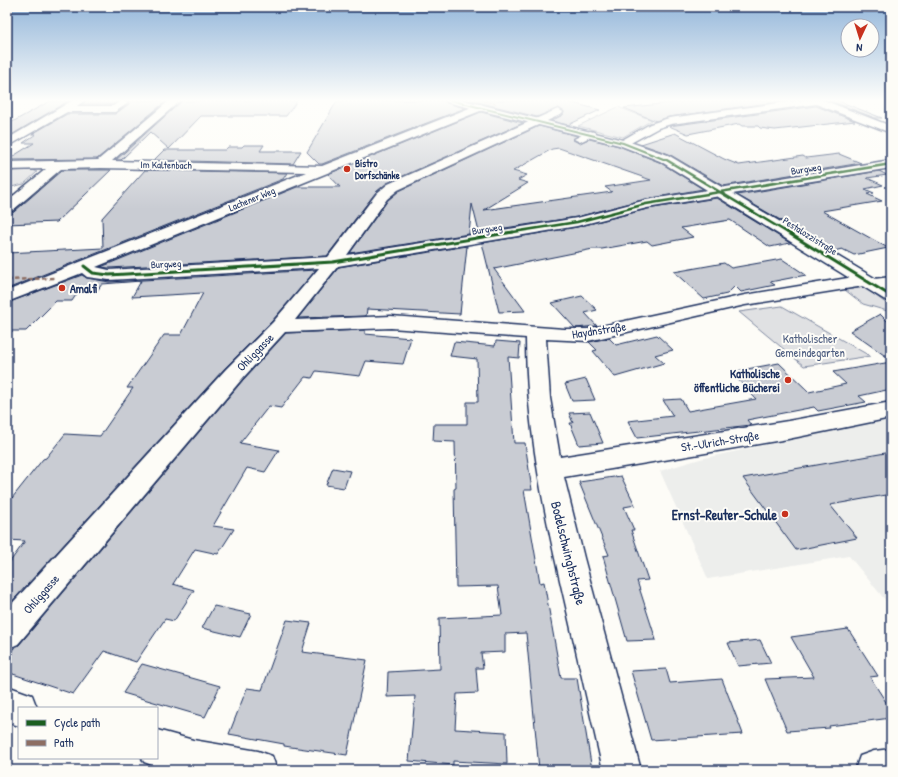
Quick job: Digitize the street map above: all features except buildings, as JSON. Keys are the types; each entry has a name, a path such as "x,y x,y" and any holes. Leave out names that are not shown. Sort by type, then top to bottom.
{"street":[{"path":"7,144 20,136"},
{"path":"101,164 134,136"},
{"name":"Lachener Weg","path":"7,297 408,136"},
{"name":"Ohliggasse","path":"7,634 234,374 280,326 387,191 410,178 505,136"},
{"name":"Pestalozzistraße","path":"583,136 627,144 664,158 891,296"},
{"path":"627,144 639,136"},
{"path":"627,144 651,138"},
{"name":"Im Kaltenbach","path":"7,166 101,164 299,168 324,170"},
{"name":"Burgweg","path":"84,266 93,273 109,275 332,262 577,222 646,204 720,191 891,164"},
{"path":"8,205 58,165"},
{"path":"7,280 55,278"},
{"name":"Haydnstraße","path":"280,326 391,322 564,336 588,334 745,300 869,282 891,282"},
{"name":"Bodelschwinghstraße","path":"536,333 540,401 549,469 560,521 622,770"},
{"name":"St.-Ulrich-Straße","path":"549,469 788,430 891,410"},
{"path":"7,704 18,708"},
{"path":"158,749 192,759 258,770"},
{"path":"874,770 891,768"}],"shaded area":[{"name":"Ernst-Reuter-Schule","path":"891,418 891,607 849,556 708,579 660,471 700,459"}],"green space":[{"path":"33,170 37,172 24,184 7,188 7,171"},
{"path":"864,287 891,307 891,312 863,304 845,290"},
{"name":"Katholischer Gemeindegarten","path":"782,306 870,356 804,366 739,312"}],"marked path":[{"path":"7,280 55,278"}],"cycle path":[{"path":"596,136 623,143 664,158 891,296"},
{"path":"84,266 93,273 109,275 333,262 577,222 646,204 720,191 891,164"}],"place":[{"name":"Bistro Dorfschänke","path":"347,169"},
{"name":"Amalfi","path":"62,288"},
{"name":"Katholische öffentliche Bücherei","path":"788,380"},
{"name":"Ernst-Reuter-Schule","path":"785,514"}]}
